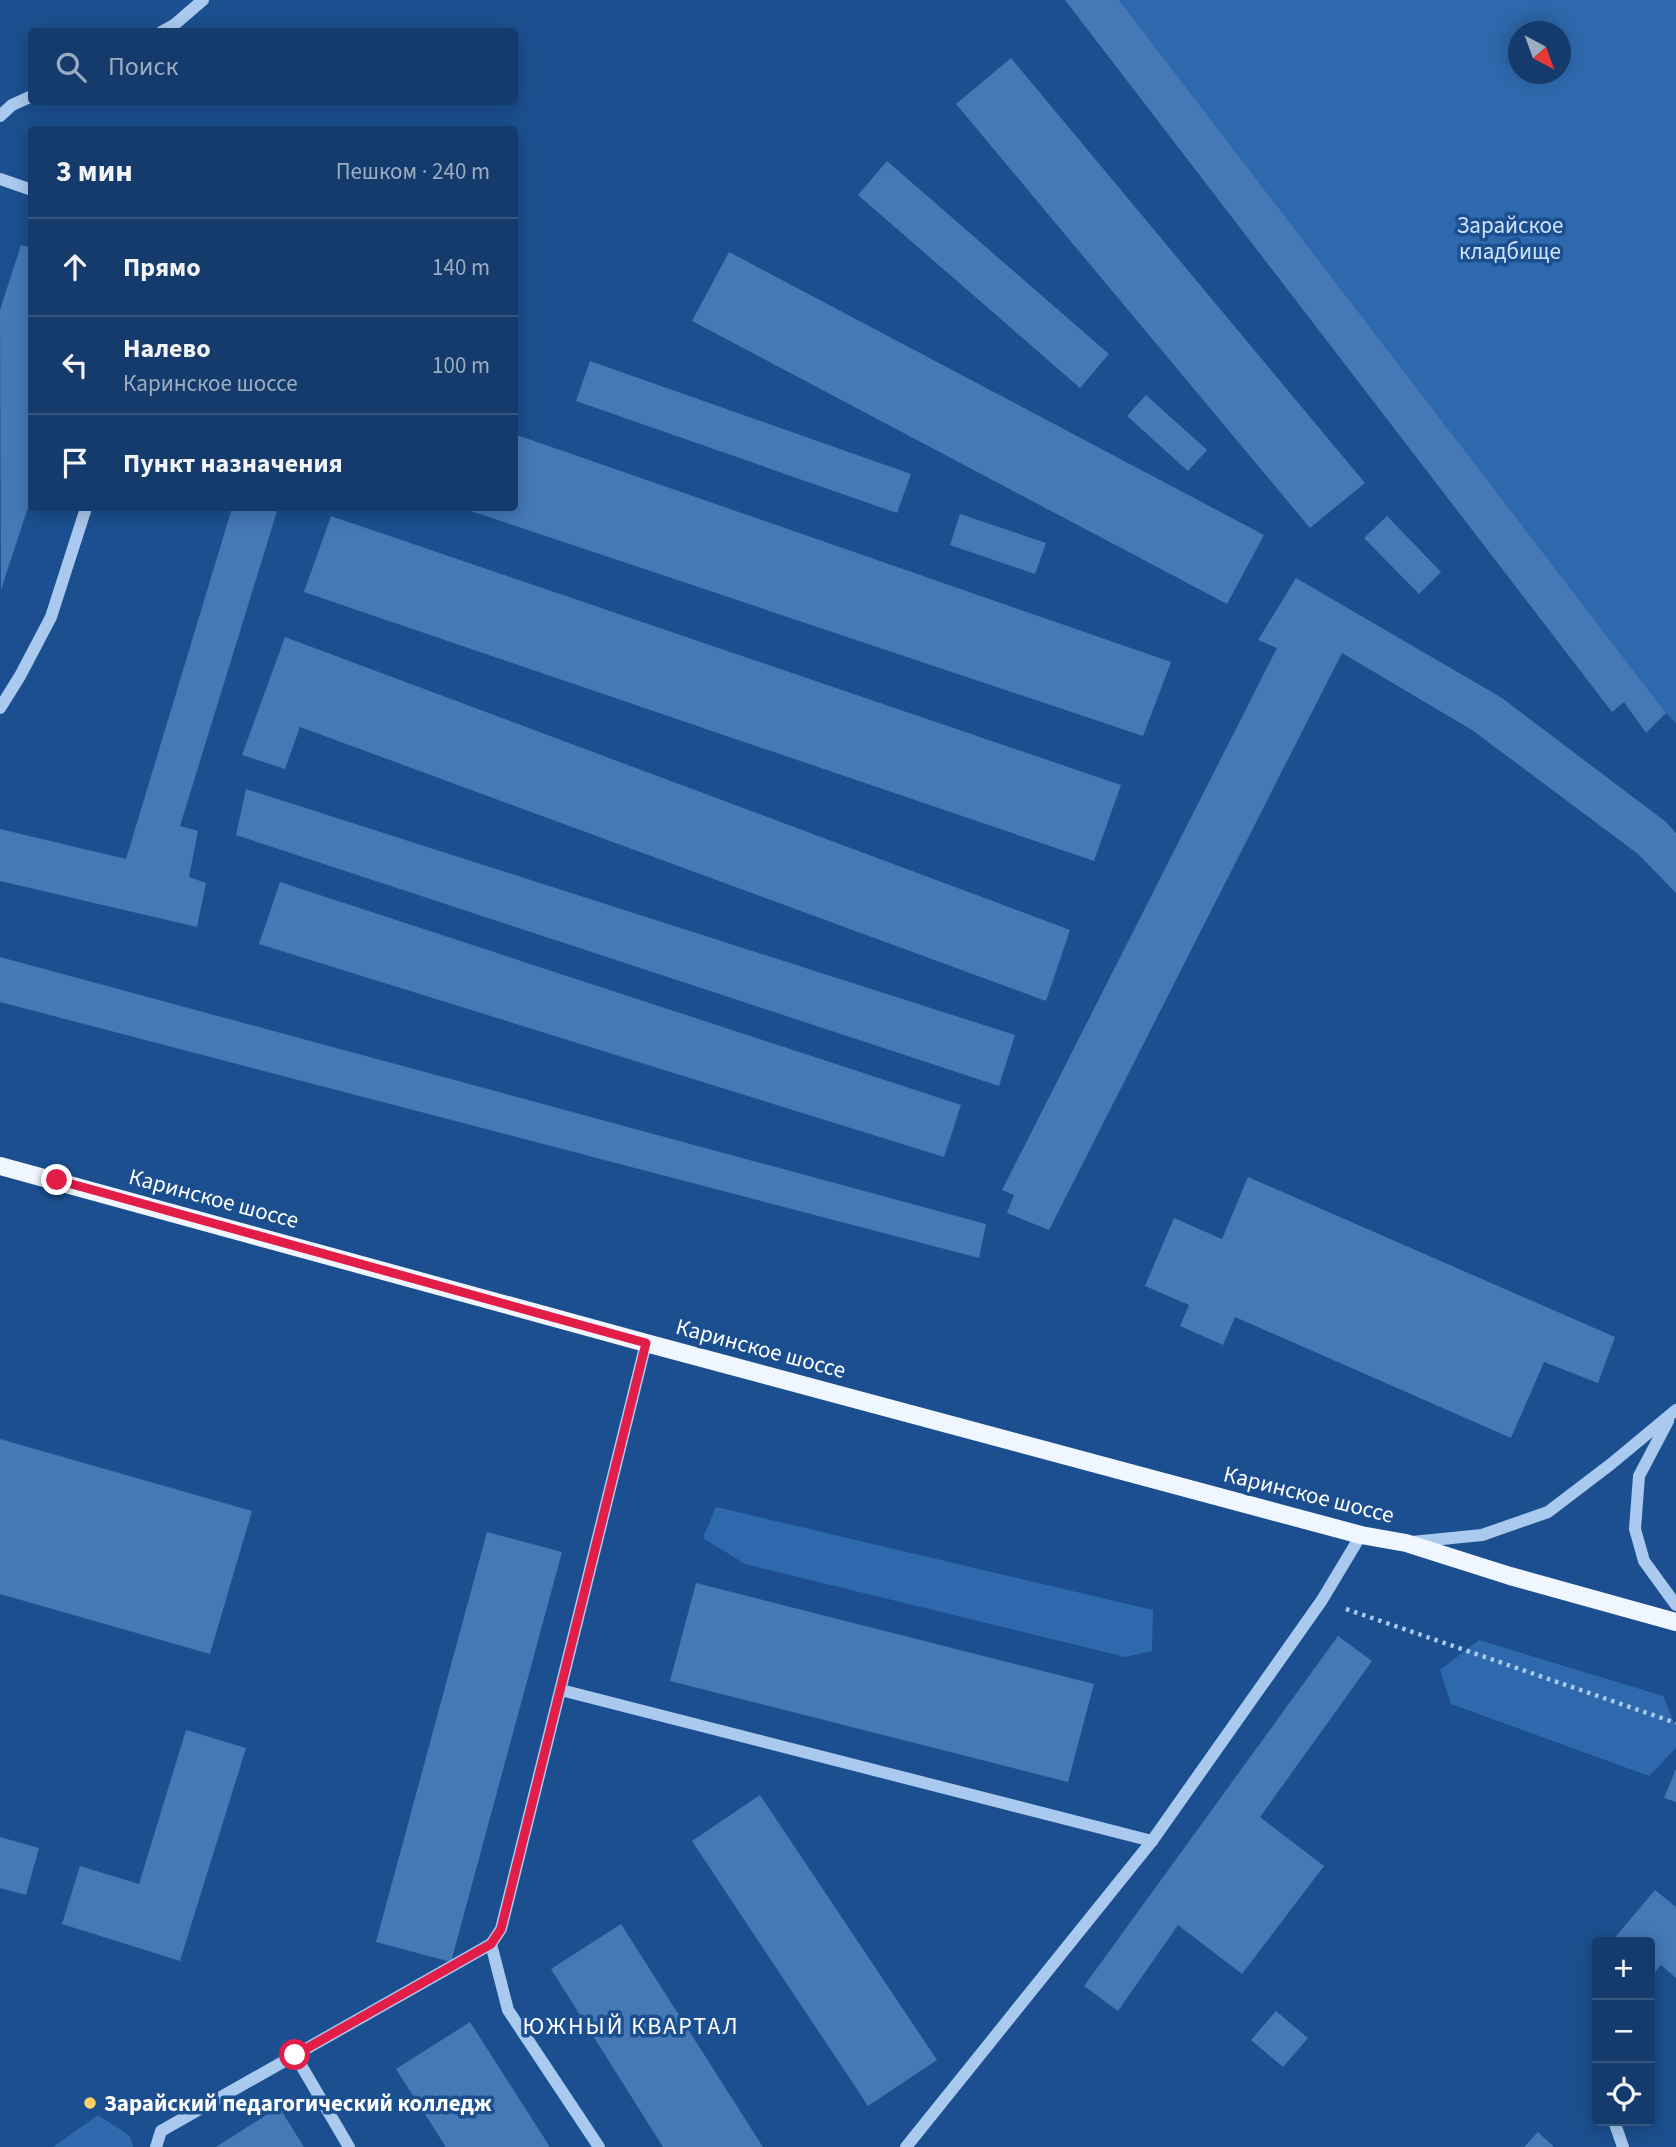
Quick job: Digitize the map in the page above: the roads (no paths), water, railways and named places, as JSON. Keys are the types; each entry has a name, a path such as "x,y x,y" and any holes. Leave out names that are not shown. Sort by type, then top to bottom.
{"main road":[{"name":"Каринское шоссе","path":"0,1166 1361,1535 1406,1543 1510,1576 1676,1622"}],"street":[{"path":"168,28 203,0"},
{"path":"0,116 12,105 28,98"},
{"path":"0,179 28,189"},
{"path":"0,708 51,617 85,511"},
{"path":"156,2147 161,2131 491,1944 501,1929 646,1343"},
{"path":"1406,1543 1482,1535 1548,1512 1674,1412"},
{"path":"1674,1412 1639,1476 1635,1528 1644,1561 1676,1605"},
{"path":"906,2147 1152,1841 1322,1600 1361,1535"},
{"path":"561,1690 1152,1841"},
{"path":"491,1944 508,2011 599,2147"},
{"path":"295,2055 349,2147"},
{"path":"1616,2126 1623,2147"}],"place":[{"name":"Зарайский педагогический колледж","path":"90,2103"}],"district":[{"name":"ЮЖНЫЙ КВАРТАЛ","path":"631,2026"}],"park label":[{"name":"Зарайское кладбище","path":"1510,238"}]}
